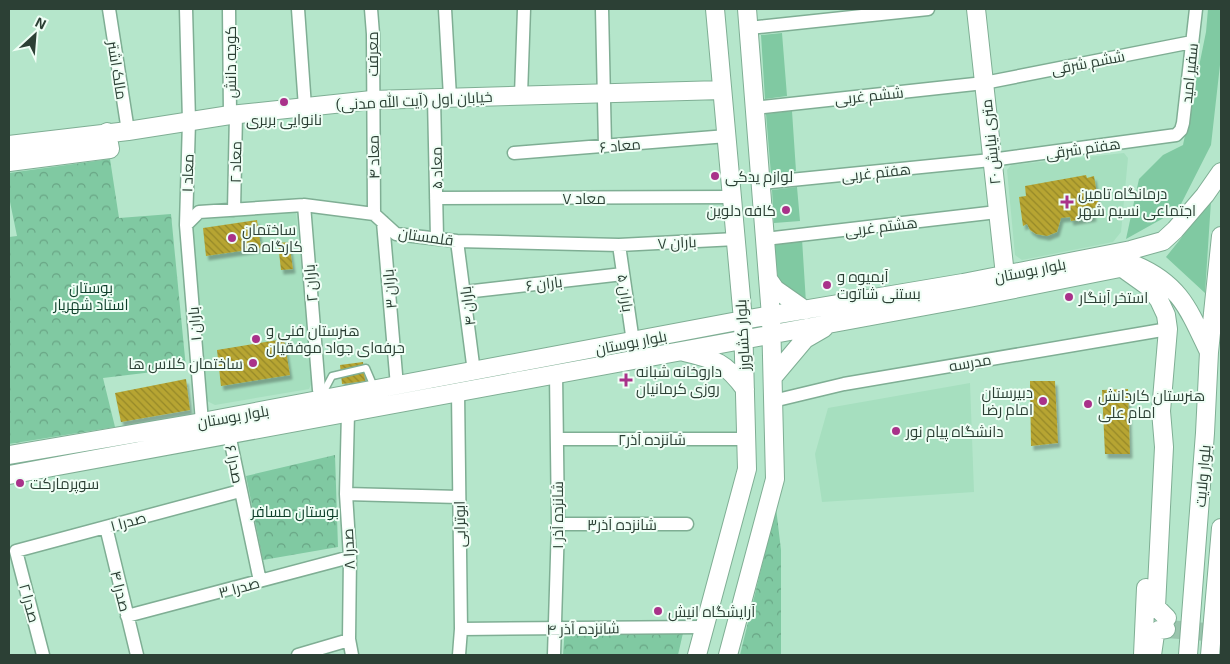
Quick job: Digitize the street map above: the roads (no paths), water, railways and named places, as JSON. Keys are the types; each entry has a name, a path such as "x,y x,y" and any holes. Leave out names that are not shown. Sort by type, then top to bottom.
{"main road":[{"name":"بلوار کشاورز","path":"697,655 747,469 743,320 715,9"},
{"name":"بلوار کشاورز","path":"728,655 775,479 771,316 747,9"},
{"name":"۲۰ متری نیایش","path":"976,9 1005,275"},
{"name":"خیابان اول (آیت الله مدنی)","path":"9,146 108,132 128,131 233,114 372,100 722,90"},
{"path":"9,162 110,149 108,132"},
{"name":"بلوار بوستان","path":"11,453 202,422 319,395 376,390 474,372 499,376 556,374 835,322 1129,261 1163,241 1175,230 1206,195 1221,172"},
{"name":"بلوار ولایت","path":"1188,655 1205,433 1208,352 1221,236"},
{"path":"1129,261 1159,300 1166,315 1168,329 1161,411 1153,445 1143,655"},
{"path":"1129,261 1164,281 1180,296 1192,314 1208,352"},
{"name":"بلوار بوستان","path":"9,474 458,392 499,376 633,342 743,320 1005,275 1129,261"},
{"path":"740,289 743,294 753,299 763,295 768,282 805,310"},
{"path":"679,350 714,359 732,371 745,387 756,380 762,380 773,388 805,339 835,322"},
{"path":"1161,411 1164,447 1156,606 1167,624"},
{"path":"1210,655 1219,596 1221,528"},
{"path":"1146,606 1153,621 1167,624"},
{"path":"1152,655 1154,634 1167,624"}],"street":[{"name":"مالک اشتر","path":"109,9 128,131"},
{"name":"معاد ۱","path":"186,9 189,121 186,225"},
{"name":"کوچه دانش","path":"229,9 233,114"},
{"path":"298,9 305,107"},
{"name":"معرفت","path":"371,9 373,34 372,100"},
{"name":"معاد ۵","path":"437,238 436,198 445,9"},
{"path":"521,95 524,9"},
{"path":"602,9 605,146"},
{"path":"749,28 928,9"},
{"name":"سفیر امید","path":"1176,135 1181,130 1183,123 1196,9"},
{"name":"ششم شرقی","path":"984,83 1192,42"},
{"name":"ششم غربی","path":"754,108 984,83"},
{"name":"معاد ۴","path":"372,100 378,218"},
{"name":"معاد ۲","path":"233,114 234,210"},
{"name":"هفتم شرقی","path":"991,160 1176,135"},
{"name":"معاد ۶","path":"514,153 727,136"},
{"name":"هفتم غربی","path":"761,183 991,160"},
{"name":"معاد ۷","path":"436,198 732,197"},
{"name":"قلمستان","path":"186,225 200,212 304,205 378,218 396,234 457,241 619,245"},
{"name":"باران ۲","path":"304,205 319,395"},
{"name":"هشتم غربی","path":"765,239 997,212"},
{"name":"باران ۳","path":"378,218 397,386"},
{"name":"باران ۱","path":"186,225 202,422"},
{"name":"باران ۷","path":"619,245 736,239"},
{"name":"باران ۴","path":"457,241 466,292 474,372"},
{"name":"باران ۵","path":"619,245 633,342"},
{"name":"باران ۶","path":"466,292 623,274"},
{"name":"مدرسه","path":"773,388 844,384 1168,329"},
{"name":"شانزده آذر ۱","path":"554,655 558,524 556,374"},
{"name":"ابوترابی","path":"458,392 460,655"},
{"name":"صدرا ۸","path":"348,413 346,494 350,558 349,640 352,655"},
{"name":"صدرا ۶","path":"229,434 260,581"},
{"name":"شانزده آذر۲","path":"557,439 746,439"},
{"name":"صدرا ۱","path":"16,551 240,491"},
{"path":"346,494 459,497"},
{"name":"شانزده آذر۳","path":"558,524 687,524"},
{"name":"صدرا ۴","path":"106,527 137,655"},
{"name":"صدرا ۲","path":"16,551 43,655"},
{"name":"صدرا ۳","path":"127,616 350,558"},
{"name":"شانزده آذر ۴","path":"461,630 704,627"},
{"path":"298,655 349,640"}],"tunnel":[{"path":"1166,629 1221,633"}],"place":[{"name":"نانوایی بربری","path":"284,102"},
{"name":"لوازم یدکی","path":"715,176"},
{"name":"درمانگاه تامین اجتماعی نسیم شهر","path":"1067,202"},
{"name":"کافه دلوین","path":"786,210"},
{"name":"ساختمان کارگاه ها","path":"232,238"},
{"name":"آبمیوه و بستنی شاتوت","path":"827,285"},
{"name":"استخر آبنگار","path":"1069,297"},
{"name":"هنرستان فنی و حرفه‌ای جواد موفقیان","path":"256,339"},
{"name":"ساختمان کلاس ها","path":"253,363"},
{"name":"داروخانه شبانه روزی کرمانیان","path":"626,380"},
{"name":"دبیرستان امام رضا","path":"1043,401"},
{"name":"هنرستان کاردانش امام علی","path":"1088,404"},
{"name":"دانشگاه پیام نور","path":"896,431"},
{"name":"سوپرمارکت","path":"20,483"},
{"name":"آرایشگاه انیش","path":"658,611"}],"park label":[{"name":"بوستان استاد شهریار","path":"91,296"},
{"name":"بوستان مسافر","path":"295,511"}]}
